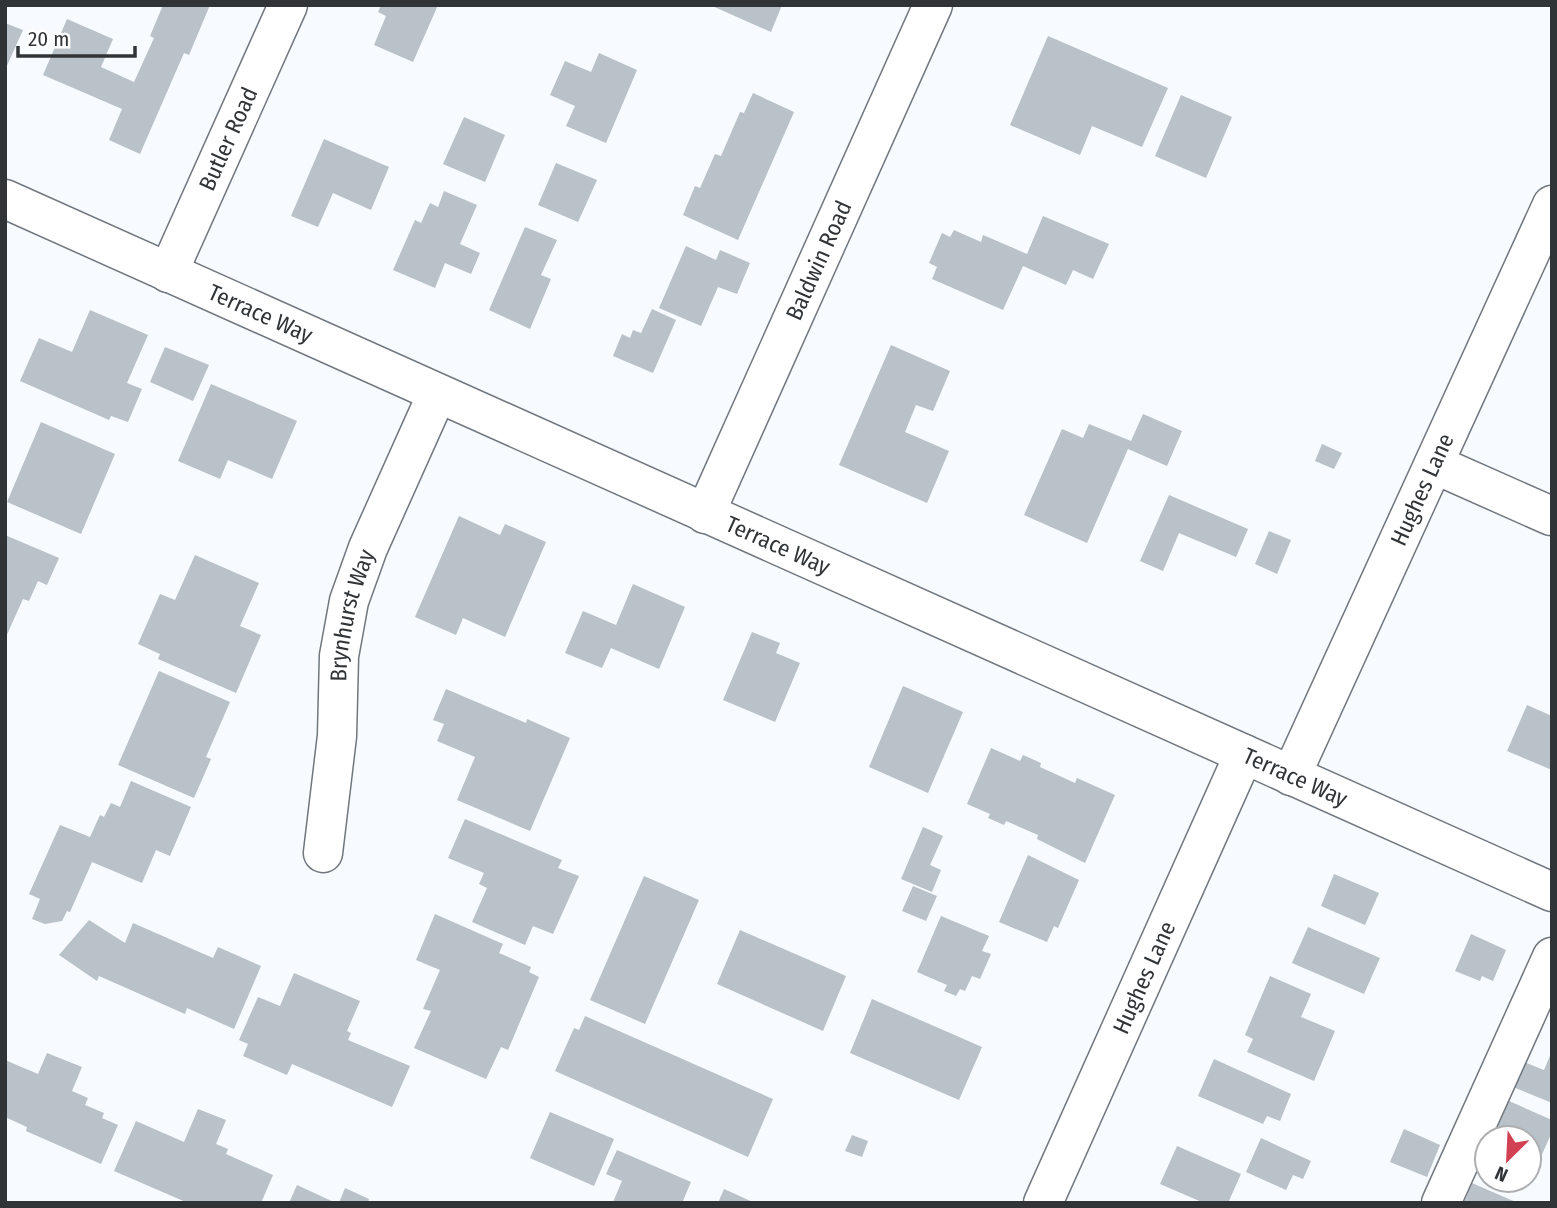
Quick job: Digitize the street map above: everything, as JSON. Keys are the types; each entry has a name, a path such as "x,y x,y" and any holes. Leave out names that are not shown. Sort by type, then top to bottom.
{"street":[{"name":"Baldwin Road","path":"705,514 933,5"},
{"name":"Butler Road","path":"168,273 284,6"},
{"name":"Terrace Way","path":"5,200 1552,892"},
{"name":"Hughes Lane","path":"1291,776 1552,205"},
{"name":"Brynhurst Way","path":"323,853 337,736 339,656 349,601 368,548 437,394"},
{"path":"1434,464 1551,516"},
{"name":"Hughes Lane","path":"1044,1203 1244,754"},
{"path":"1441,1203 1552,957"}],"building":[{"path":"163,5 210,5 189,55 184,53 140,154 109,140 122,109 43,75 67,19 113,39 101,67 134,82 154,38 150,36"},
{"path":"381,5 438,5 413,62 374,45 386,16 378,12"},
{"path":"710,5 782,5 771,32"},
{"path":"5,23 23,30 5,70"},
{"path":"1048,36 1168,88 1142,147 1092,126 1080,155 1010,125"},
{"path":"599,53 637,70 606,143 566,126 575,106 550,95 565,61 591,72"},
{"path":"753,93 794,112 738,240 683,215 695,186 700,188 715,154 721,156 740,112 744,113"},
{"path":"1181,95 1232,117 1206,178 1155,156"},
{"path":"464,117 505,135 485,182 443,164"},
{"path":"324,139 389,167 371,210 333,193 318,227 291,216"},
{"path":"556,163 597,180 578,222 538,205"},
{"path":"444,191 477,205 460,244 480,253 471,274 445,263 435,288 393,270 415,220 421,223 430,203 438,207"},
{"path":"1043,216 1109,244 1093,279 1073,270 1066,285 1023,266 1003,310 932,279 937,267 929,263 942,233 950,237 954,230 981,242 983,235 1027,254"},
{"path":"525,227 557,240 541,275 551,279 530,329 489,310"},
{"path":"686,246 716,260 720,250 750,263 737,294 718,287 701,326 659,308"},
{"path":"652,309 676,320 653,373 613,356 622,334 630,338 633,330 641,333"},
{"path":"90,310 148,335 127,383 142,389 128,422 111,416 109,420 20,381 39,338 72,352"},
{"path":"891,345 950,371 933,411 916,405 905,432 949,451 927,503 839,465"},
{"path":"165,347 209,365 193,401 150,382"},
{"path":"211,384 297,421 272,479 228,460 220,479 178,461"},
{"path":"1143,414 1182,431 1167,466 1128,449 1087,543 1024,515 1062,429 1083,438 1089,424 1131,441"},
{"path":"41,422 115,454 81,534 7,502"},
{"path":"1322,444 1342,453 1334,469 1315,461"},
{"path":"1169,495 1248,529 1236,557 1179,533 1163,571 1140,561"},
{"path":"459,516 500,535 505,524 546,542 505,637 463,618 456,635 415,617"},
{"path":"1269,531 1291,540 1277,574 1255,564"},
{"path":"5,535 59,558 47,585 38,581 29,601 23,599 5,639"},
{"path":"195,555 259,583 240,626 261,635 236,693 158,659 160,654 138,644 160,594 175,600"},
{"path":"633,584 685,607 659,669 611,648 602,668 565,653 583,611 616,625"},
{"path":"752,632 780,643 776,653 800,663 775,722 723,700"},
{"path":"159,671 230,702 206,757 211,759 194,798 118,765"},
{"path":"903,686 963,712 928,793 869,767"},
{"path":"446,689 526,723 527,719 570,738 530,831 457,800 475,757 437,741 444,724 433,720"},
{"path":"1527,705 1552,716 1552,770 1507,751"},
{"path":"991,748 1020,761 1023,755 1041,763 1040,767 1075,783 1077,778 1115,795 1085,863 1037,839 1038,835 1006,821 1004,825 988,818 990,814 967,804"},
{"path":"131,781 191,807 170,856 156,850 142,883 92,862 70,912 67,911 62,921 45,924 32,919 40,899 29,894 60,825 90,837 100,815 104,817 111,803 120,807"},
{"path":"465,819 562,860 558,868 579,876 553,934 533,926 525,945 472,922 487,888 479,884 484,873 448,858"},
{"path":"923,827 943,836 930,865 941,870 932,892 901,879"},
{"path":"1028,855 1079,880 1058,928 1054,926 1047,942 999,922"},
{"path":"1334,874 1379,893 1365,925 1321,906"},
{"path":"644,876 699,900 645,1024 590,1000"},
{"path":"913,886 937,896 926,921 902,911"},
{"path":"435,914 503,944 499,953 531,967 529,972 539,977 508,1050 501,1047 486,1079 414,1048 431,1011 423,1009 440,970 416,960"},
{"path":"941,916 989,936 982,951 991,954 980,979 972,976 965,991 960,989 956,996 944,991 947,985 917,972"},
{"path":"89,920 125,943 133,923 213,958 218,947 261,966 234,1029 187,1008 185,1014 99,976 97,981 59,955"},
{"path":"1308,927 1380,958 1364,994 1292,963"},
{"path":"740,930 846,976 823,1031 717,984"},
{"path":"1471,934 1506,950 1493,981 1482,976 1480,981 1455,971"},
{"path":"294,973 360,1001 347,1031 351,1033 348,1040 410,1066 392,1107 292,1064 287,1075 243,1056 248,1044 239,1040 258,997 280,1006"},
{"path":"1270,976 1311,994 1301,1017 1335,1031 1314,1081 1247,1052 1253,1039 1245,1035"},
{"path":"872,999 982,1047 959,1100 850,1053"},
{"path":"585,1016 773,1099 748,1157 555,1071 574,1028 579,1030"},
{"path":"1552,1051 1552,1103 1513,1087 1524,1062 1544,1070"},
{"path":"47,1053 82,1067 72,1091 88,1098 85,1105 104,1113 102,1118 118,1125 101,1164 26,1131 27,1127 5,1117 5,1060 38,1074"},
{"path":"1214,1059 1291,1094 1280,1121 1267,1116 1263,1124 1198,1096"},
{"path":"1509,1101 1552,1120 1552,1132 1543,1152 1543,1124 1499,1124"},
{"path":"198,1109 226,1120 216,1144 228,1149 226,1154 273,1175 261,1203 188,1203 114,1171 136,1121 184,1142"},
{"path":"550,1112 614,1139 594,1186 530,1158"},
{"path":"1404,1129 1440,1145 1427,1177 1390,1162"},
{"path":"852,1135 868,1141 862,1157 845,1151"},
{"path":"1261,1138 1311,1161 1303,1179 1293,1175 1286,1190 1246,1172"},
{"path":"1177,1146 1241,1174 1228,1203 1204,1203 1160,1184"},
{"path":"617,1150 691,1182 682,1203 613,1202 622,1181 606,1174"},
{"path":"1472,1183 1473,1194 1497,1194 1518,1203 1464,1203"},
{"path":"297,1185 336,1203 289,1203"},
{"path":"345,1188 369,1199 368,1203 339,1203"},
{"path":"724,1189 755,1203 718,1203"}]}
